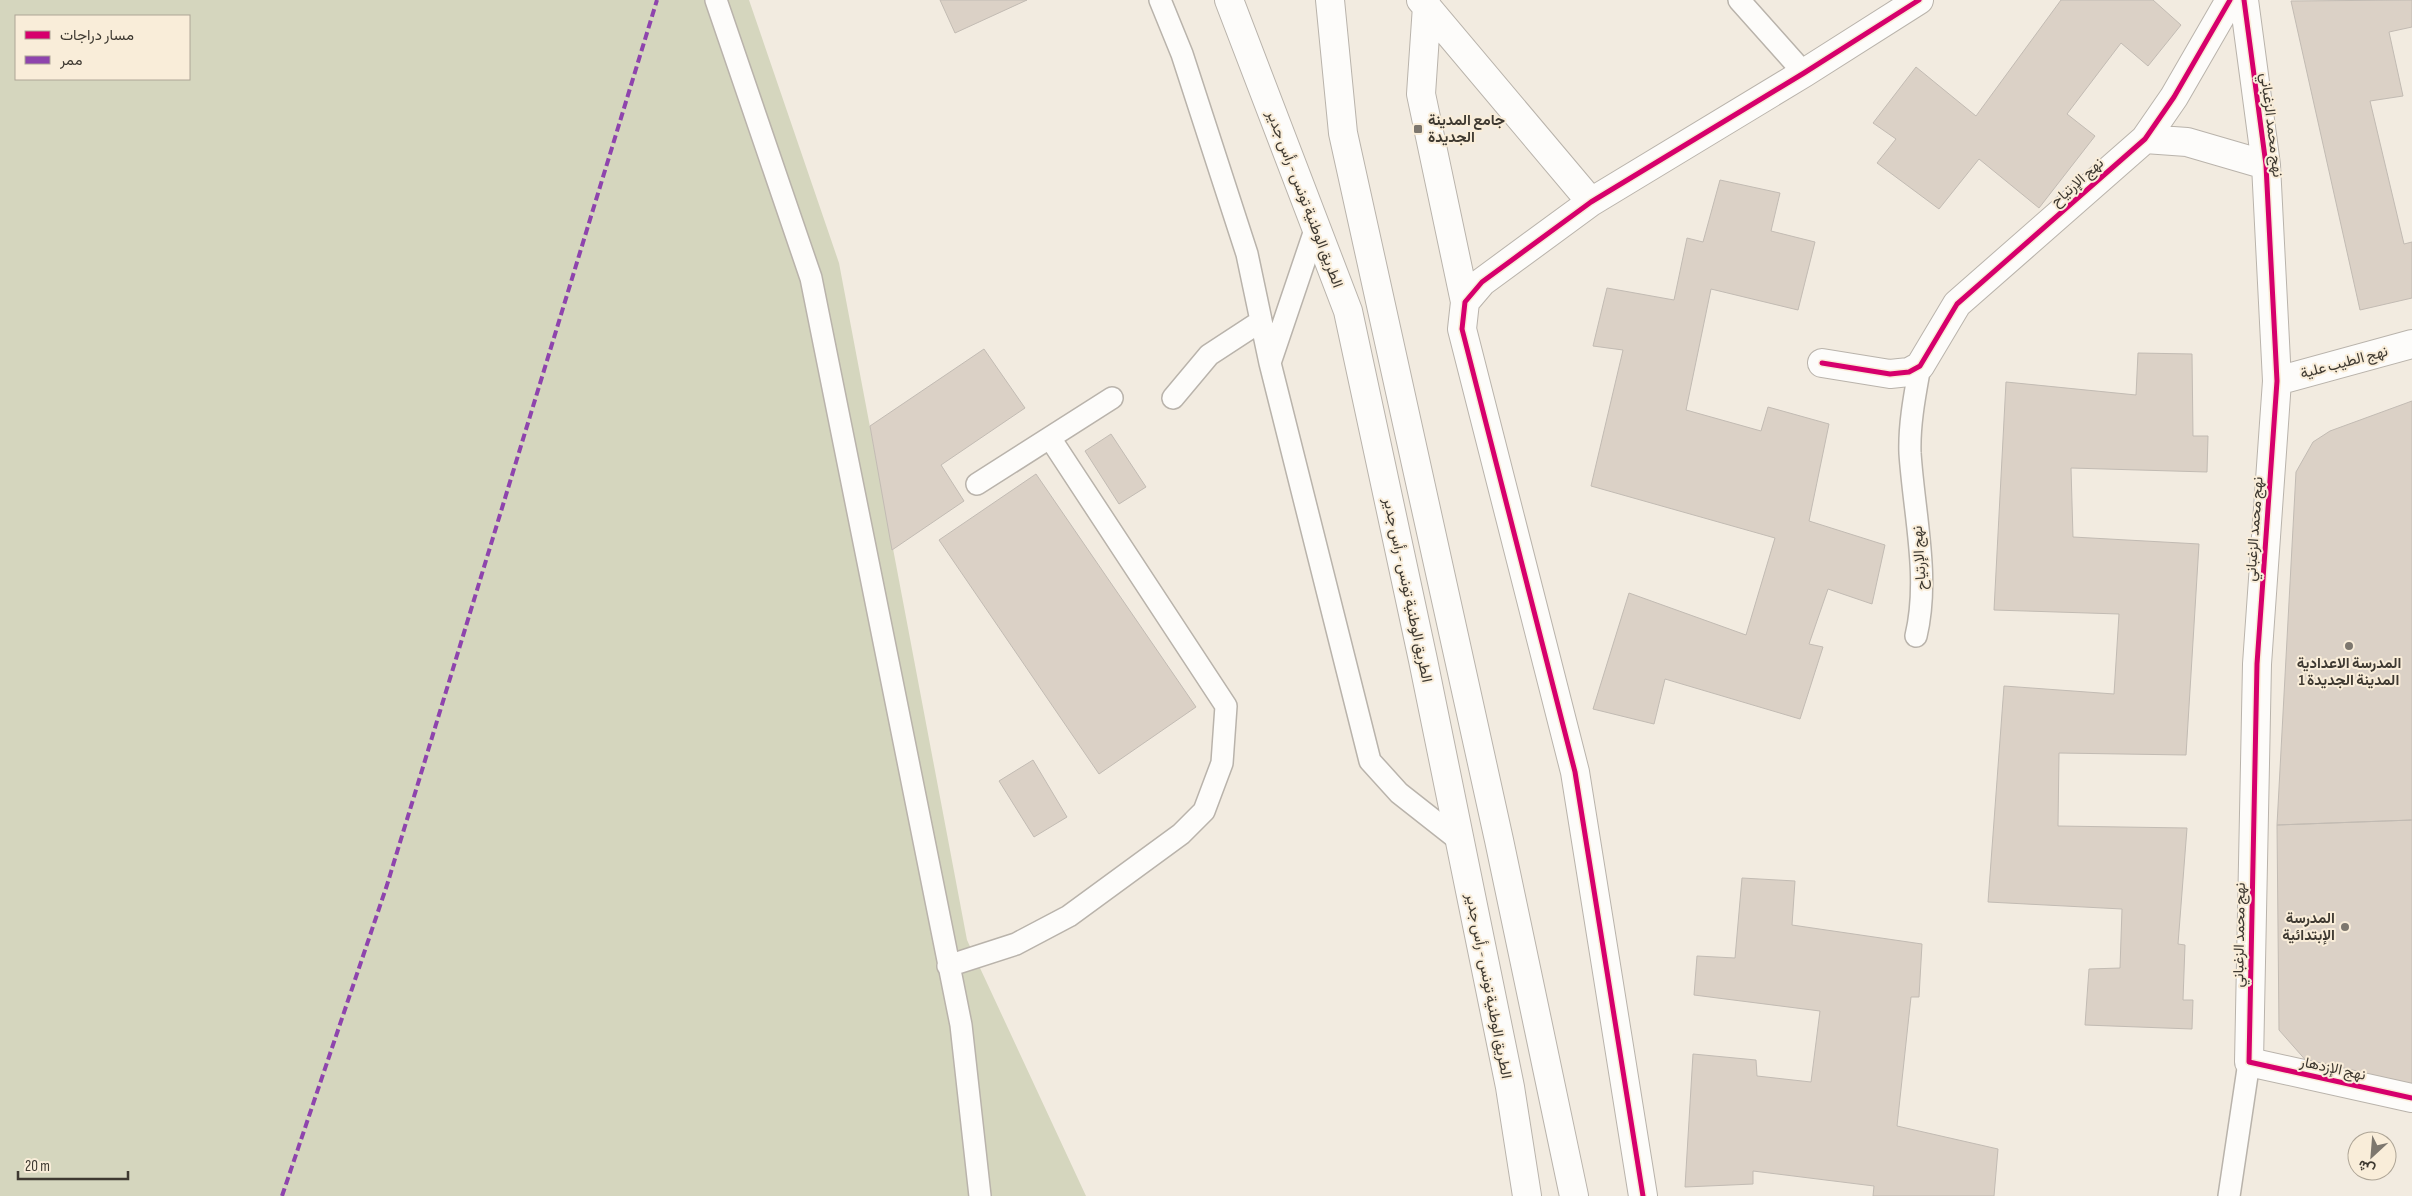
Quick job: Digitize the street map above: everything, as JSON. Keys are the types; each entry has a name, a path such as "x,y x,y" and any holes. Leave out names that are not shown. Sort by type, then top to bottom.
{"street":[{"name":"الطريق الوطنية تونس - رأس جدير","path":"1229,0 1348,311 1510,1087 1527,1196"},
{"path":"1330,0 1343,133 1495,821 1574,1196"},
{"path":"1464,302 1482,282 1591,202 1804,73 1919,0"},
{"name":"نهج الإرتياح","path":"1920,366 1957,304 2145,139 2174,97 2230,0"},
{"name":"نهج محمد الزغباني","path":"2244,0 2266,164 2277,381 2257,664 2249,1062"},
{"path":"1424,3 1591,202"},
{"path":"1424,3 1421,94 1464,302 1462,328 1574,772 1642,1196"},
{"path":"2145,139 2187,142 2266,164"},
{"name":"نهج الطيب علية","path":"2277,381 2412,344"},
{"path":"1822,363 1890,374 1909,372 1920,366"},
{"name":"نهج الإزدهار","path":"2249,1062 2412,1098"}],"lane":[{"path":"716,0 811,278 961,1025 980,1196"},
{"path":"1160,0 1182,54 1244,244 1270,364 1370,761 1399,793 1460,841"},
{"path":"1739,0 1804,73"},
{"path":"1270,364 1316,227"},
{"path":"1173,398 1209,355 1261,321"},
{"name":"نهج الإرتياح","path":"1916,636 1922,611 1920,554 1910,451 1913,404 1920,366"},
{"path":"977,484 1112,398"},
{"path":"948,966 1016,944 1069,916 1182,834 1204,811 1222,763 1226,706 1050,438"},
{"name":"نهج محمد الزغباني","path":"2229,1196 2249,1062"}],"green space":[{"path":"0,0 749,0 839,263 967,940 1086,1196 0,1196"}],"building":[{"path":"940,0 1027,0 955,33"},
{"path":"2061,0 2153,0 2181,25 2148,66 2121,43 2067,114 2095,136 2039,208 1979,159 1939,209 1877,163 1896,139 1873,123 1916,67 1976,116"},
{"path":"2412,0 2412,27 2389,32 2403,96 2370,101 2404,244 2412,242 2412,298 2360,310 2291,1"},
{"path":"1720,180 1780,193 1771,231 1815,242 1798,310 1711,289 1686,410 1761,431 1768,407 1829,424 1809,521 1885,545 1872,604 1828,589 1809,644 1823,647 1800,719 1665,679 1654,724 1593,709 1629,593 1746,635 1775,538 1591,486 1623,350 1593,346 1607,288 1674,300 1687,238 1703,242"},
{"path":"984,349 1025,408 941,465 964,501 892,550 870,426"},
{"path":"2138,353 2192,354 2193,436 2208,436 2207,472 2071,468 2073,537 2199,544 2186,755 2059,753 2058,826 2187,828 2178,944 2185,945 2183,1000 2193,1000 2192,1029 2085,1025 2089,969 2120,968 2122,909 1988,902 2004,686 2114,694 2119,614 1994,610 2006,382 2136,395"},
{"name":"المدرسة الاعدادية المدينة الجديدة 1","path":"2412,401 2412,820 2277,825 2296,472 2313,442 2330,431"},
{"path":"1111,434 1146,487 1119,504 1085,451"},
{"path":"1036,474 1196,707 1099,774 939,540"},
{"path":"1033,760 1067,817 1034,837 999,781"},
{"name":"المدرسة الإبتدائية","path":"2412,820 2412,1084 2309,1064 2279,1030 2277,825"},
{"path":"1742,878 1795,881 1792,925 1922,944 1919,997 1911,997 1897,1126 1998,1149 1994,1196 1873,1196 1874,1186 1753,1171 1753,1184 1685,1187 1693,1054 1756,1060 1757,1076 1811,1082 1820,1011 1694,995 1697,956 1735,958"}],"marked path":[{"path":"282,1196 387,885 657,0"}],"cycle path":[{"path":"1643,1196 1575,772 1462,329 1465,302 1482,282 1591,202 1804,73 1919,0"},
{"path":"1822,363 1890,374 1909,372 1920,366 1957,304 2145,139 2174,97 2230,0"},
{"path":"2244,0 2266,165 2277,381 2257,664 2249,1062 2412,1098"}],"place":[{"name":"جامع المدينة الجديدة","path":"1418,129"},
{"name":"المدرسة الاعدادية المدينة الجديدة 1","path":"2349,646"},
{"name":"المدرسة الإبتدائية","path":"2345,927"}]}
